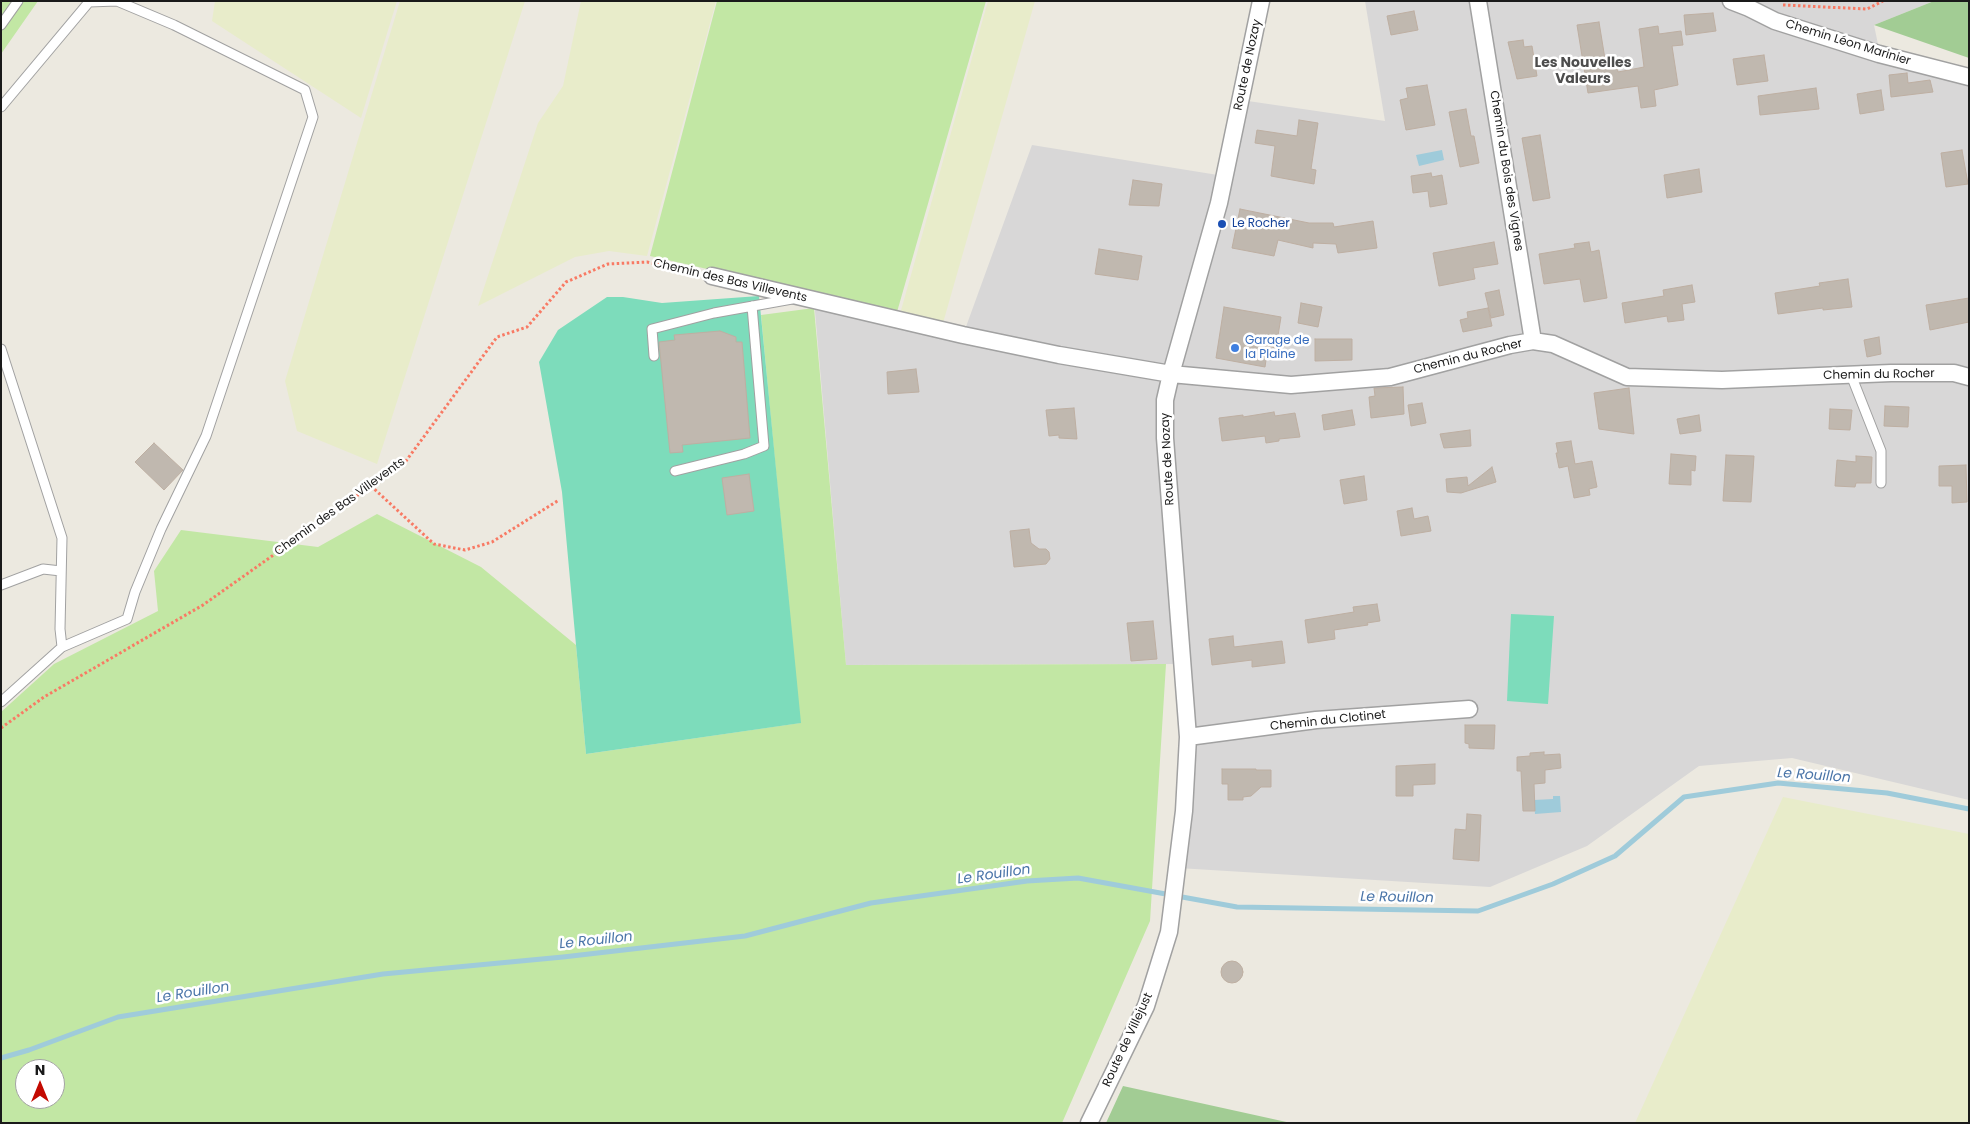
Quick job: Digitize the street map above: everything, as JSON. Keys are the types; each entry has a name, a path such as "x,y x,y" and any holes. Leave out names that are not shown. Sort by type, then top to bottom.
{"street":[{"name":"Route de Nozay","path":"1178,868 1188,737 1165,438 1165,400 1170,374 1219,203 1261,1"},
{"name":"Chemin du Bois des Vignes","path":"1478,1 1533,341"},
{"name":"Chemin Léon Marinier","path":"1731,1 1775,22 1880,54 1969,77"},
{"name":"Chemin des Bas Villevents","path":"712,276 972,337 1059,355 1170,374"},
{"name":"Chemin du Rocher","path":"1170,374 1290,385 1390,377 1510,345 1533,341 1552,344 1627,377 1722,380 1851,375 1954,374 1969,377"},
{"name":"Chemin du Clotinet","path":"1188,737 1316,720 1469,709"},
{"name":"Route de Villejust","path":"1089,1123 1146,1006 1169,932 1178,868"}],"lane":[{"path":"1,25 18,1"},
{"path":"1,107 89,2 117,2 174,25 305,90 313,117 206,436 161,529 135,592 127,618 62,647 1,702"},
{"path":"654,356 652,329 714,313 802,297"},
{"path":"675,471 744,454 764,446 752,306"},
{"path":"1,349 62,538 60,629 62,647"},
{"path":"1851,375 1881,451 1881,483"},
{"path":"1,584 43,569 61,571"}],"path":[{"path":"1781,5 1867,9 1883,1"},
{"name":"Chemin des Bas Villevents","path":"1,728 44,697 203,605 406,461 497,337 527,327 566,282 608,264 647,262 712,276"},
{"path":"371,486 434,544 464,550 492,542 559,500"}],"shaded area":[{"path":"1365,1 1934,1 1874,25 1880,54 1969,77 1969,800 1792,758 1699,766 1587,846 1490,887 1178,868 1183,664 846,665 814,300 963,335 1032,145 1224,176 1241,100 1385,121"}],"green space":[{"path":"1,1 38,1 1,54"},
{"path":"215,1 397,1 361,118 212,21"},
{"path":"400,1 525,1 377,464 297,431 285,381"},
{"path":"581,1 716,1 647,256 609,251 575,257 478,306 538,123 563,86"},
{"path":"717,1 986,1 897,312 650,256"},
{"path":"988,1 1035,1 943,323 900,314"},
{"path":"1934,1 1969,1 1969,58 1874,25"},
{"path":"759,296 801,723 586,754 562,492 539,362 558,330 607,297 623,297 662,303"},
{"path":"814,308 846,665 1166,664 1150,921 1062,1123 1,1123 1,712 54,664 158,611 154,571 181,530 318,547 377,514 481,567 576,645 586,754 800,723 761,315"},
{"path":"1511,614 1554,616 1548,704 1507,701"},
{"path":"1783,797 1969,834 1969,1123 1635,1123"},
{"path":"1123,1086 1291,1123 1106,1123"}],"water":[{"path":"1442,150 1444,160 1419,166 1416,155"},
{"path":"1553,796 1560,796 1561,812 1535,814 1534,800 1553,799"}],"building":[{"path":"1414,11 1418,30 1391,35 1387,16"},
{"path":"1713,13 1716,31 1686,35 1684,15"},
{"path":"1599,22 1605,59 1615,57 1618,72 1644,67 1639,29 1658,26 1659,34 1681,31 1683,45 1672,46 1678,85 1654,90 1656,106 1641,108 1638,86 1588,93 1577,25"},
{"path":"1523,40 1524,47 1532,46 1537,76 1517,79 1508,42"},
{"path":"1764,55 1768,81 1737,85 1733,59"},
{"path":"1907,73 1908,83 1930,80 1933,92 1891,97 1889,75"},
{"path":"1427,85 1435,125 1406,130 1400,100 1408,98 1406,88"},
{"path":"1816,88 1819,109 1760,115 1758,96"},
{"path":"1881,90 1884,110 1860,114 1857,94"},
{"path":"1466,109 1479,163 1460,167 1449,112"},
{"path":"1299,120 1318,123 1311,169 1316,170 1314,184 1271,176 1275,146 1255,143 1257,130 1297,136"},
{"path":"1540,135 1550,198 1533,201 1522,138"},
{"path":"1962,150 1968,184 1946,187 1941,153"},
{"path":"1699,169 1702,192 1667,198 1664,175"},
{"path":"1431,173 1432,177 1442,175 1447,204 1430,207 1428,191 1413,193 1411,176"},
{"path":"1133,180 1162,184 1159,206 1129,205"},
{"path":"1240,209 1309,223 1333,223 1334,227 1373,221 1377,248 1338,253 1336,244 1313,243 1313,248 1278,240 1274,256 1232,248"},
{"path":"1494,242 1498,264 1473,268 1475,279 1439,286 1433,253"},
{"path":"1589,242 1591,252 1599,250 1607,298 1584,302 1580,279 1544,284 1539,254 1575,248 1574,244"},
{"path":"1099,249 1142,256 1138,280 1095,274"},
{"path":"1848,279 1852,307 1823,310 1823,308 1778,314 1775,293 1820,286 1819,283"},
{"path":"1692,285 1695,302 1682,304 1684,320 1668,322 1667,316 1625,323 1622,303 1664,296 1663,290"},
{"path":"1499,290 1504,315 1491,318 1485,293"},
{"path":"1969,298 1969,322 1930,330 1926,305"},
{"path":"1301,303 1322,307 1318,327 1298,323"},
{"path":"1224,307 1281,317 1276,348 1268,346 1265,367 1216,358"},
{"path":"1488,308 1492,326 1463,332 1460,320 1468,318 1467,312"},
{"path":"720,331 736,337 736,342 742,342 750,438 682,445 683,452 670,453 659,342 675,340 674,335"},
{"path":"1879,337 1881,354 1867,357 1864,340"},
{"path":"1315,339 1352,339 1352,360 1315,361"},
{"path":"916,369 919,392 888,394 887,372"},
{"path":"1403,387 1404,414 1371,418 1369,397 1375,396 1374,388"},
{"path":"1629,388 1634,434 1599,429 1594,393"},
{"path":"1422,403 1426,423 1411,426 1408,405"},
{"path":"1885,406 1909,407 1908,427 1884,426"},
{"path":"1074,408 1077,439 1059,438 1059,435 1049,436 1046,410"},
{"path":"1830,409 1852,410 1850,430 1829,429"},
{"path":"1352,410 1355,425 1324,430 1322,415"},
{"path":"1274,412 1275,416 1295,413 1300,437 1279,439 1279,441 1266,443 1265,436 1222,441 1219,418 1243,415 1243,417"},
{"path":"1699,415 1701,431 1680,434 1677,419"},
{"path":"1470,430 1471,446 1444,448 1440,434"},
{"path":"1571,441 1575,464 1592,461 1597,487 1589,489 1590,495 1574,498 1568,466 1559,468 1556,443"},
{"path":"154,443 183,470 164,490 135,462"},
{"path":"1671,454 1696,456 1695,471 1691,470 1691,485 1669,484"},
{"path":"1726,455 1754,456 1751,502 1723,501"},
{"path":"1856,456 1872,457 1871,483 1856,483 1855,487 1835,486 1837,460 1856,462"},
{"path":"1966,465 1967,502 1952,503 1952,486 1939,486 1939,466"},
{"path":"1492,467 1496,482 1461,493 1447,492 1446,479 1467,477 1468,486"},
{"path":"749,474 754,511 727,515 722,478"},
{"path":"1364,476 1367,500 1344,504 1340,480"},
{"path":"1412,508 1414,519 1428,516 1431,531 1401,536 1397,511"},
{"path":"1029,529 1031,543 1039,549 1046,549 1049,552 1050,559 1046,564 1014,567 1010,531"},
{"path":"1377,604 1380,621 1367,623 1368,625 1334,630 1335,639 1308,643 1305,620 1354,612 1353,607"},
{"path":"1153,621 1157,659 1131,661 1127,623"},
{"path":"1233,636 1234,647 1282,641 1285,663 1252,667 1252,660 1212,665 1209,639"},
{"path":"1465,725 1495,725 1494,749 1469,748 1469,744 1465,743"},
{"path":"1544,752 1544,755 1560,754 1561,768 1545,770 1545,783 1534,784 1535,811 1523,811 1521,771 1517,771 1517,757 1530,756 1530,753"},
{"path":"1435,764 1435,784 1413,785 1413,796 1396,796 1396,766"},
{"path":"1222,769 1271,770 1271,787 1261,787 1251,796 1243,797 1243,800 1228,800 1228,784 1222,784"},
{"path":"1467,814 1481,815 1479,861 1453,859 1455,829 1466,830"},
{"path":"1232,961 1240,964 1243,972 1240,980 1232,983 1224,980 1221,972 1224,964"}],"waterway":[{"name":"Le Rouillon","path":"1,1058 29,1050 118,1017 383,974 563,957 745,936 871,903 1027,881 1078,878 1237,907 1478,911 1553,884 1615,856 1684,797 1778,783 1887,793 1969,809"}],"place":[{"name":"Le Rocher","path":"1222,224"},
{"name":"Garage de la Plaine","path":"1235,348"}],"district":[{"name":"Les Nouvelles Valeurs","path":"1583,72"}]}
